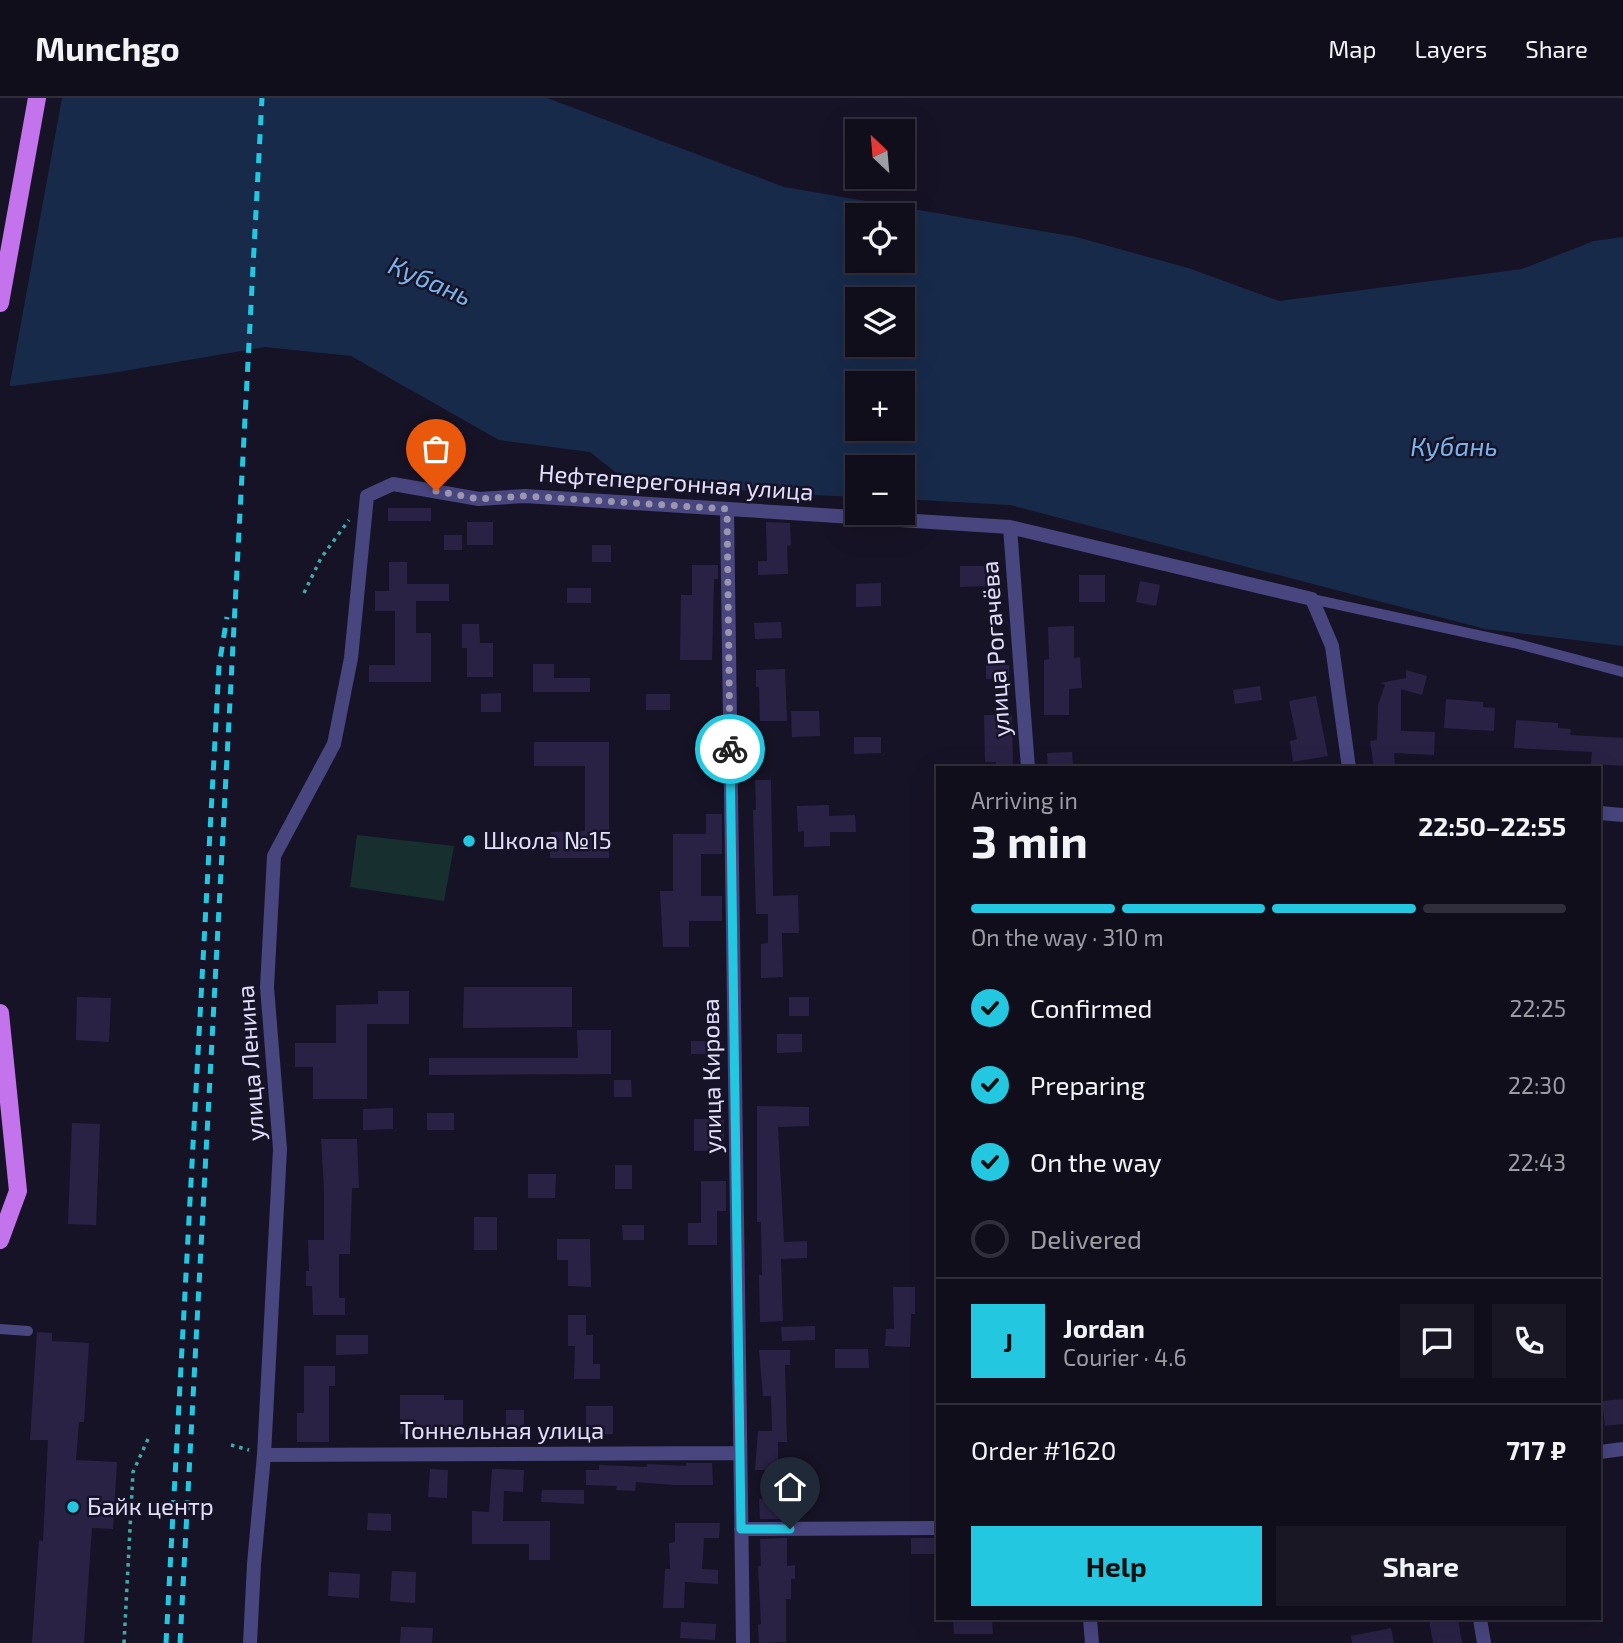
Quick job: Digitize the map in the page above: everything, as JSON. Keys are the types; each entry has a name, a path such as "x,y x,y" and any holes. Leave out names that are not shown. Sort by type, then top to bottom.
{"main road":[{"path":"0,303 37,98"},
{"path":"0,1013 18,1191 0,1240"}],"street":[{"name":"Нефтеперегонная улица","path":"367,496 393,484 479,499 525,496 1010,527 1312,599"},
{"name":"улица Ленина","path":"250,1643 264,1455 280,1149 267,987 274,856 334,744 351,658 367,496"},
{"name":"улица Кирова","path":"727,509 743,1643"},
{"name":"улица Рогачёва","path":"1010,527 1028,766"},
{"path":"1312,599 1332,646 1349,766"},
{"path":"1601,813 1623,815"},
{"path":"1601,1452 1623,1449"},
{"name":"Тоннельная улица","path":"264,1455 740,1453"},
{"path":"741,1529 936,1528"},
{"path":"1090,1620 1093,1643"},
{"path":"1480,1620 1484,1643"}],"lane":[{"path":"1312,599 1514,643 1623,672"},
{"path":"0,1329 28,1331"}],"path":[{"path":"304,593 321,558 367,496"},
{"path":"124,1643 133,1472 148,1439"}],"green space":[{"path":"357,835 454,846 444,901 350,887"}],"water":[{"name":"Кубань","path":"0,98 547,98 784,187 877,203 845,203 845,273 915,273 915,209 1076,237 1188,268 1279,301 1522,269 1594,241 1623,237 1623,646 1485,629 1010,505 915,500 915,455 845,455 845,496 772,493 624,479 590,452 499,440 351,356 265,347 112,373 12,386 0,383"}],"pier":[{"path":"0,98 62,98 9,389 0,387"}],"building":[{"path":"388,508 431,508 431,521 388,521"},
{"path":"467,522 493,522 493,545 467,545"},
{"path":"766,522 790,523 788,574 758,575 758,561 767,561"},
{"path":"444,535 462,535 462,550 444,550"},
{"path":"592,545 611,545 611,562 592,562"},
{"path":"389,562 407,562 407,584 449,584 449,601 416,601 416,633 431,633 431,682 369,682 369,665 395,665 395,611 375,611 375,591 389,591"},
{"path":"692,565 718,565 718,579 714,579 712,660 680,660 681,595 692,595"},
{"path":"960,566 985,566 986,586 960,587"},
{"path":"1079,575 1105,575 1105,602 1079,602"},
{"path":"1140,581 1160,585 1156,606 1136,602"},
{"path":"881,583 881,606 856,607 856,584"},
{"path":"567,588 591,588 591,603 567,603"},
{"path":"781,622 782,638 755,639 754,623"},
{"path":"462,624 479,624 480,643 493,643 493,677 467,677 467,648 462,648"},
{"path":"1074,626 1074,658 1080,657 1082,688 1069,689 1069,715 1044,715 1044,660 1049,659 1048,627"},
{"path":"533,664 554,664 554,678 590,678 590,692 533,692"},
{"path":"986,665 1009,665 1009,678 986,679"},
{"path":"785,669 787,721 760,721 756,670"},
{"path":"1406,670 1427,676 1422,695 1401,689 1401,731 1435,732 1434,755 1394,753 1395,766 1374,766 1370,741 1377,740 1378,705 1385,685 1380,683 1406,678"},
{"path":"1260,686 1262,700 1235,704 1233,690"},
{"path":"501,693 501,712 481,712 481,694"},
{"path":"646,694 670,694 670,710 646,710"},
{"path":"1316,696 1328,756 1293,762 1290,741 1297,739 1289,701"},
{"path":"1446,699 1483,702 1483,707 1495,708 1494,731 1444,728"},
{"path":"791,711 819,711 820,736 792,737"},
{"path":"984,715 1012,715 1013,766 996,766 996,762 985,762"},
{"path":"1516,720 1558,723 1558,728 1571,729 1570,735 1623,738 1623,766 1591,764 1592,752 1514,748"},
{"path":"854,737 881,737 881,753 854,754"},
{"path":"534,742 609,742 609,858 550,858 551,832 585,831 585,766 534,766"},
{"path":"1072,752 1073,766 1048,766 1047,753"},
{"path":"755,780 771,780 773,896 798,895 799,933 782,933 783,977 761,978 761,944 768,943 768,914 756,914 753,810 756,810"},
{"path":"829,805 829,816 855,815 856,832 830,832 830,846 804,847 804,831 798,832 797,806"},
{"path":"706,814 722,814 722,854 701,854 701,896 722,896 722,921 689,921 689,947 663,947 660,891 673,891 673,834 706,834"},
{"path":"464,987 572,987 572,1027 463,1028"},
{"path":"378,991 409,991 409,1024 367,1024 367,1099 313,1099 313,1067 295,1067 295,1043 336,1043 336,1005 378,1004"},
{"path":"77,997 111,998 109,1042 76,1040"},
{"path":"789,997 809,997 809,1016 789,1016"},
{"path":"577,1030 611,1030 611,1074 429,1075 429,1058 578,1058"},
{"path":"777,1034 802,1034 802,1052 777,1053"},
{"path":"691,1041 722,1041 722,1054 691,1054"},
{"path":"614,1080 631,1080 632,1097 614,1097"},
{"path":"757,1106 809,1107 809,1126 778,1127 784,1242 807,1241 807,1258 781,1259 783,1321 760,1322 759,1275 762,1275 761,1222 757,1222"},
{"path":"393,1108 393,1129 363,1130 363,1109"},
{"path":"427,1113 454,1113 454,1130 427,1130"},
{"path":"694,1119 724,1119 724,1151 694,1151"},
{"path":"72,1123 100,1124 96,1225 68,1224"},
{"path":"321,1139 357,1139 359,1188 352,1188 350,1254 339,1254 339,1298 345,1298 345,1315 313,1315 312,1286 306,1286 306,1271 309,1271 308,1240 324,1240"},
{"path":"615,1165 632,1165 632,1189 615,1189"},
{"path":"528,1174 556,1174 555,1198 528,1198"},
{"path":"701,1181 726,1181 726,1211 717,1211 717,1245 688,1245 688,1223 701,1223"},
{"path":"474,1217 497,1217 497,1250 474,1250"},
{"path":"622,1225 644,1225 644,1240 623,1240"},
{"path":"557,1239 590,1239 591,1287 568,1286 568,1260 557,1260"},
{"path":"893,1287 915,1287 915,1314 911,1314 910,1347 885,1346 886,1329 894,1329"},
{"path":"568,1315 586,1315 586,1335 593,1335 593,1364 600,1364 600,1379 574,1379 575,1346 568,1346"},
{"path":"815,1326 815,1340 782,1341 781,1327"},
{"path":"37,1332 52,1333 52,1341 89,1343 84,1422 79,1422 76,1460 117,1462 113,1529 92,1528 84,1643 32,1643 39,1540 43,1541 48,1440 30,1440"},
{"path":"336,1335 368,1335 368,1354 336,1355"},
{"path":"835,1349 868,1349 869,1368 835,1368"},
{"path":"759,1350 790,1350 790,1365 785,1365 787,1442 778,1442 778,1470 755,1470 758,1431 772,1431 771,1396 763,1396"},
{"path":"304,1366 335,1366 335,1386 329,1386 329,1442 297,1442 297,1413 304,1413"},
{"path":"400,1395 444,1395 444,1400 463,1400 463,1434 400,1434"},
{"path":"1623,1399 1623,1424 1605,1426 1602,1401"},
{"path":"586,1406 613,1406 613,1434 586,1435"},
{"path":"506,1410 524,1410 524,1434 506,1434"},
{"path":"686,1463 712,1463 713,1485 636,1482 635,1491 616,1490 617,1486 586,1485 586,1470 599,1470 599,1465 647,1467 647,1464 686,1466"},
{"path":"430,1469 448,1470 447,1498 428,1497"},
{"path":"492,1469 524,1470 523,1492 504,1491 503,1521 550,1521 550,1560 529,1560 529,1544 472,1544 472,1511 489,1512"},
{"path":"542,1490 584,1490 584,1504 541,1502"},
{"path":"787,1498 787,1519 760,1519 759,1499"},
{"path":"368,1513 391,1514 391,1531 367,1530"},
{"path":"675,1523 720,1523 719,1538 704,1538 702,1569 718,1570 718,1584 685,1582 684,1608 663,1608 665,1569 670,1569 669,1543 675,1542"},
{"path":"787,1538 787,1566 795,1565 795,1579 791,1579 791,1599 786,1599 786,1642 759,1643 760,1539"},
{"path":"911,1538 935,1538 935,1554 911,1554"},
{"path":"392,1571 416,1572 415,1603 390,1601"},
{"path":"329,1572 360,1574 359,1598 328,1596"},
{"path":"953,1620 992,1620 993,1634 954,1634"},
{"path":"1429,1620 1458,1620 1462,1643 1433,1643"},
{"path":"681,1622 716,1624 715,1640 680,1638"},
{"path":"401,1627 433,1628 432,1643 400,1643"},
{"path":"1391,1628 1394,1643 1352,1643 1351,1636"}],"railway":[{"path":"180,1643 262,98"},
{"path":"166,1643 219,666 227,617"}],"way so far":[{"path":"436,491 479,499 525,496 727,509 730,749"}],"place":[{"name":"Школа №15","path":"469,841"},
{"name":"Байк центр","path":"73,1507"}],"route":[{"path":"730,749 741,1529 790,1529"}]}
